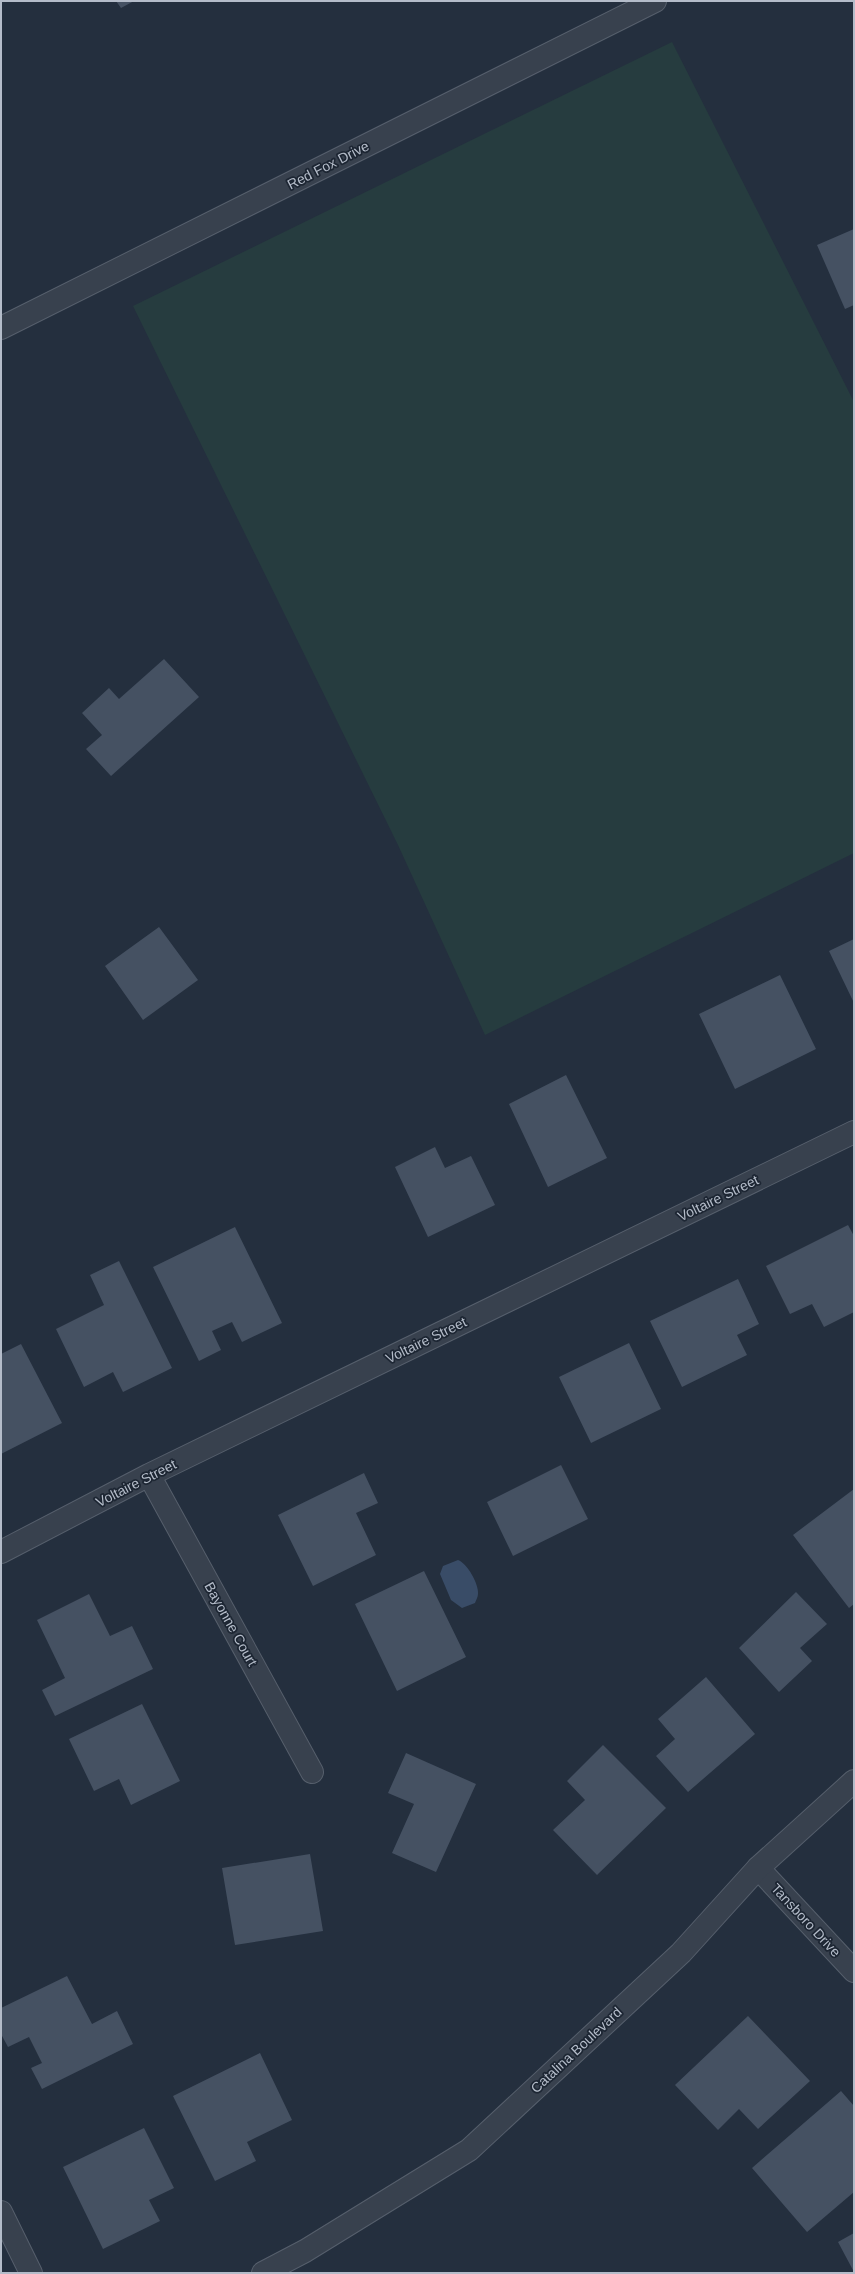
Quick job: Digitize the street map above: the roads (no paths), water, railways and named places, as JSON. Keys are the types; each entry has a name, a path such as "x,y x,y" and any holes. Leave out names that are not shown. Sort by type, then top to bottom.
{"street":[{"name":"Red Fox Drive","path":"1,328 655,1"},
{"name":"Voltaire Street","path":"1,1552 149,1475 854,1132"},
{"name":"Bayonne Court","path":"149,1475 312,1772"},
{"name":"Catalina Boulevard","path":"263,2273 305,2251 469,2150 681,1953 758,1868 854,1781"},
{"name":"Tansboro Drive","path":"758,1868 854,1971"},
{"path":"1,2212 31,2273"}],"water":[{"path":"458,1560 469,1569 478,1590 475,1603 462,1608 451,1600 440,1574 443,1566"}]}
